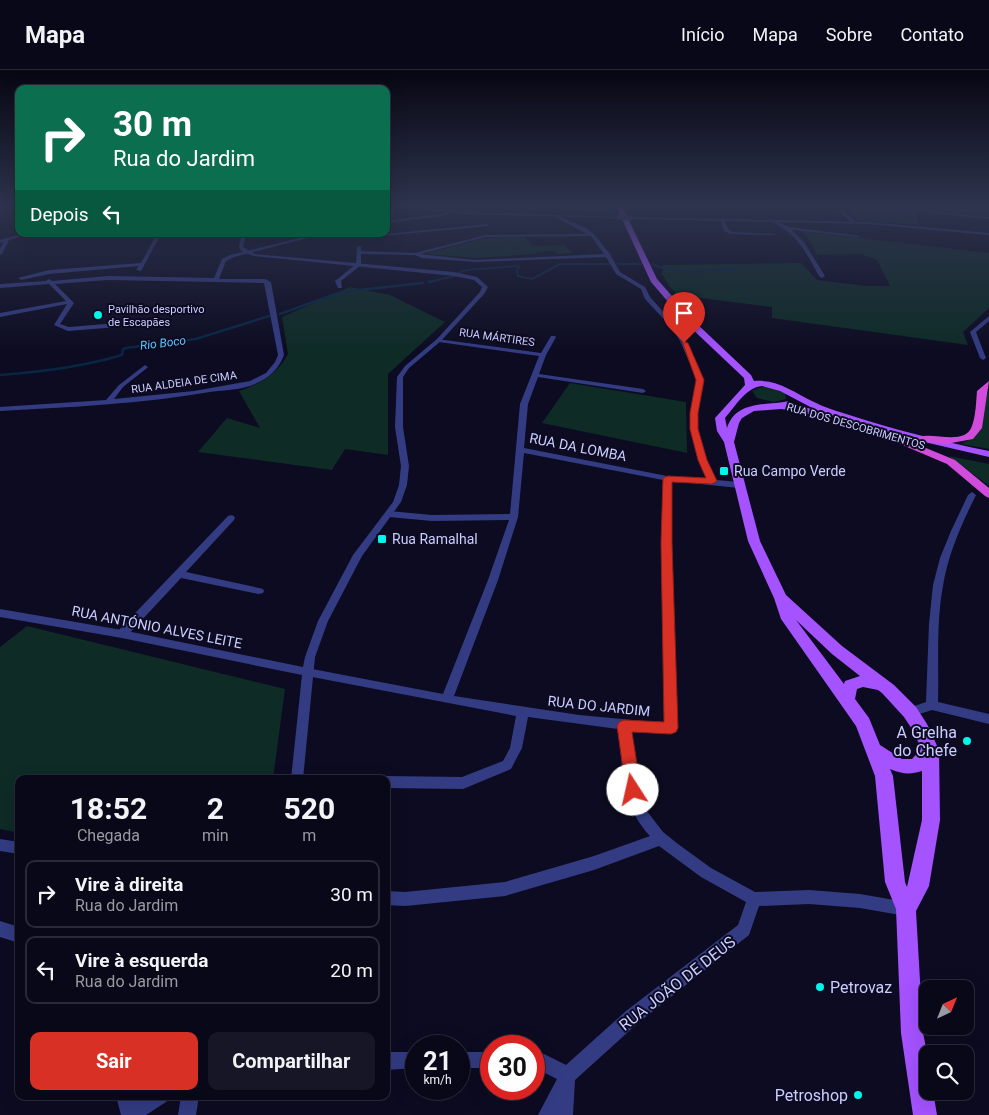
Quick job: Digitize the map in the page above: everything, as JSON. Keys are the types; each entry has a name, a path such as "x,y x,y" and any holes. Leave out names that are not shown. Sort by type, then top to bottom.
{"highway":[{"path":"921,439 946,440 969,437 977,428 982,391 989,384"},
{"path":"904,442 951,462 989,494"}],"main road":[{"path":"642,255 654,280 676,306 691,323 748,377 747,389 750,399 777,406"},
{"path":"676,306 774,384"},
{"path":"774,384 761,383 747,389 720,418 722,431 729,442 754,541 781,598 788,618 863,723 884,776 895,882 906,910 912,1033 925,1115"},
{"name":"RUA DOS DESCOBRIMENTOS","path":"774,384 813,405 841,416 921,439 989,454"},
{"path":"729,442 733,424 740,415 760,406 777,406 794,400 792,393"},
{"name":"RUA DOS DESCOBRIMENTOS","path":"777,406 799,408 904,442 989,459"},
{"path":"781,598 837,650 888,688 910,712 921,729 930,750 931,820 919,886 906,910"},
{"path":"847,699 847,692 851,684 862,681 872,682 888,688"},
{"path":"875,750 897,765 906,768 917,767 925,761 930,750"}],"street":[{"path":"134,278 147,255"},
{"path":"0,286 49,281 134,278 216,280 224,260 239,255"},
{"path":"264,255 454,274 475,278 485,287 482,293 439,340 407,367 400,377 399,427 405,475 399,497 358,556 330,606 310,656 297,775"},
{"path":"358,255 358,265"},
{"path":"416,255 422,258 475,261 608,255 618,272 643,288 647,298 674,328 684,343 700,380 694,413 694,429 703,460 712,481"},
{"path":"810,255 822,276"},
{"path":"0,282 50,272 142,264"},
{"path":"340,287 338,281 340,278 358,265"},
{"name":"RUA ALDEIA DE CIMA","path":"0,409 108,402 194,393 252,383 268,374 278,363 281,355 273,301 268,282 265,280 216,280"},
{"path":"49,281 70,302"},
{"path":"0,315 70,302"},
{"path":"70,302 57,325 68,329 118,325"},
{"path":"983,358 973,332 989,318"},
{"path":"543,355 553,337"},
{"name":"RUA MÁRTIRES","path":"439,340 543,355 524,404 521,450"},
{"path":"108,402 121,386 145,367"},
{"path":"535,375 643,391"},
{"name":"RUA DA LOMBA","path":"447,698 493,580 514,517 521,450 668,478 739,485"},
{"name":"RUA DO JARDIM","path":"308,672 523,712 624,726 671,728 666,543 668,478"},
{"path":"932,705 936,595 948,551 965,508 972,496"},
{"path":"389,514 432,518 514,517"},
{"path":"122,634 231,518"},
{"path":"179,574 259,591"},
{"name":"RUA ANTÓNIO ALVES LEITE","path":"0,613 122,634 308,672"},
{"path":"910,712 932,705 989,719"},
{"path":"390,782 463,783 507,765 516,748 523,712"},
{"path":"624,726 637,808 660,839 725,885 754,899 809,897 860,901 906,910"},
{"path":"390,898 405,899 504,889 594,863 660,839"},
{"path":"0,845 15,847"},
{"name":"RUA JOÃO DE DEUS","path":"568,1075 632,1017 744,930 754,899"},
{"path":"0,929 15,934"},
{"path":"390,1061 405,1060"},
{"path":"545,1064 568,1075"},
{"path":"547,1115 568,1075"},
{"path":"564,1115 568,1075"},
{"path":"127,1100 130,1115 154,1100"},
{"path":"187,1115 189,1100"}],"green space":[{"path":"437,255 524,255 476,258"},
{"path":"863,255 989,255 989,308 963,332 968,345 772,318 772,307 678,295 670,287 662,274 663,265 801,263 817,280 866,286 890,286 877,260"},
{"path":"350,287 390,295 445,322 388,374 388,455 345,449 332,470 198,452 227,418 260,428 239,391 255,385 268,377 279,368 288,354 282,317"},
{"path":"570,383 686,402 687,453 542,423"},
{"path":"761,387 772,387 785,393 786,399 774,402 757,398 752,391"},
{"path":"989,390 989,449 961,444 976,434"},
{"path":"949,456 989,464 989,486"},
{"path":"27,626 285,689 274,775 15,775 15,832 0,829 0,647"}],"waterway":[{"name":"Rio Boco","path":"458,273 466,270 516,266 519,267 517,270 518,276 532,279 560,264 609,264"},
{"name":"Rio Boco","path":"618,264 641,264"},
{"name":"Rio Boco","path":"652,264 662,268 682,271 735,269"},
{"name":"Rio Boco","path":"434,281 429,282 455,276"},
{"name":"Rio Boco","path":"280,314 341,292 423,283"},
{"name":"Rio Boco","path":"0,375 46,371 92,363 122,355 123,349 126,348 196,339 269,316"}],"place":[{"name":"Pavilhão desportivo de Escapães","path":"98,315"},
{"name":"Rua Campo Verde","path":"724,471"},
{"name":"Rua Ramalhal","path":"382,539"},
{"name":"A Grelha do Chefe","path":"967,741"},
{"name":"Petrovaz","path":"820,987"},
{"name":"Petroshop","path":"858,1095"}],"route":[{"path":"633,790 624,726 671,728 666,543 668,478 712,481 698,446 694,429 694,413 700,380 684,343"}]}
